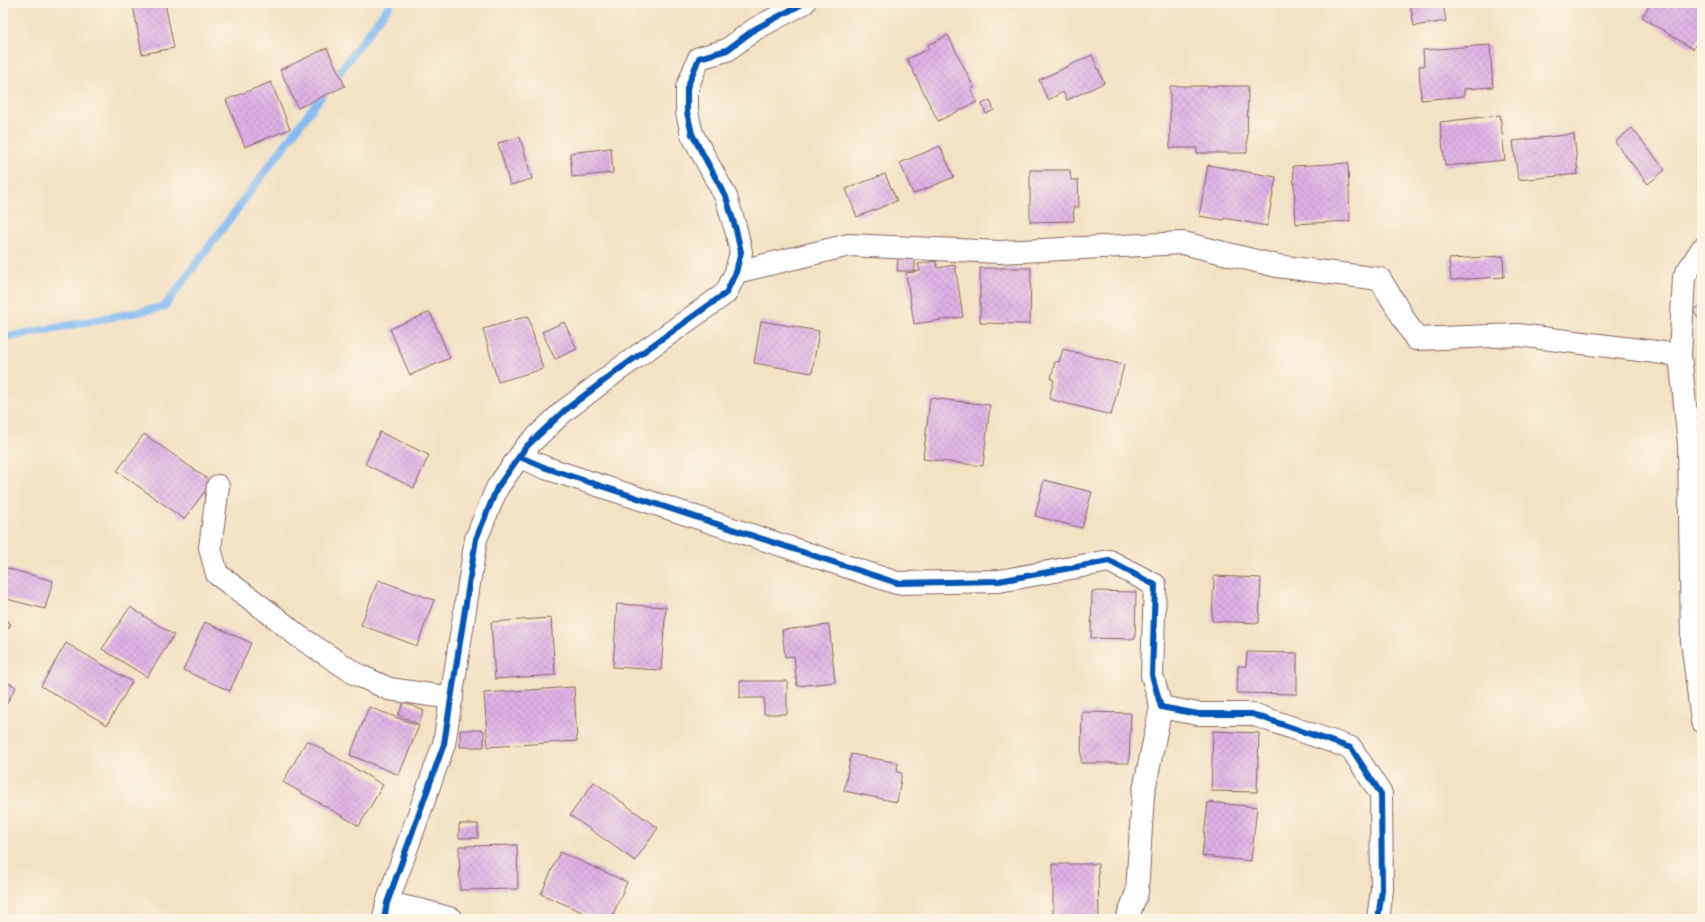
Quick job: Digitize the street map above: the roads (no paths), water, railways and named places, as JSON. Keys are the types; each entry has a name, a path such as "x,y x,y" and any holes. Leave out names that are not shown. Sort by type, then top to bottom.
{"street":[{"path":"452,919 424,911 386,911 444,744 476,539 498,488 526,447 564,411 618,370 726,293 736,272 740,252 736,230 726,197 692,134 687,112 687,88 699,58 727,50 755,29 804,3"},
{"path":"736,272 849,244 999,252 1183,243 1277,266 1380,279 1416,339 1518,335 1680,355"},
{"path":"1702,249 1684,278 1680,355 1696,505 1692,641 1702,721"},
{"path":"520,457 546,468 897,583 999,581 1109,561 1155,585 1152,675 1161,707 1143,795 1137,892 1127,919"},
{"path":"218,486 210,548 217,574 298,636 356,674 389,689 452,698"},
{"path":"1161,707 1198,714 1252,714 1351,748 1381,794 1382,890 1378,919"}],"waterway":[{"path":"3,338 164,307 391,3"}]}
